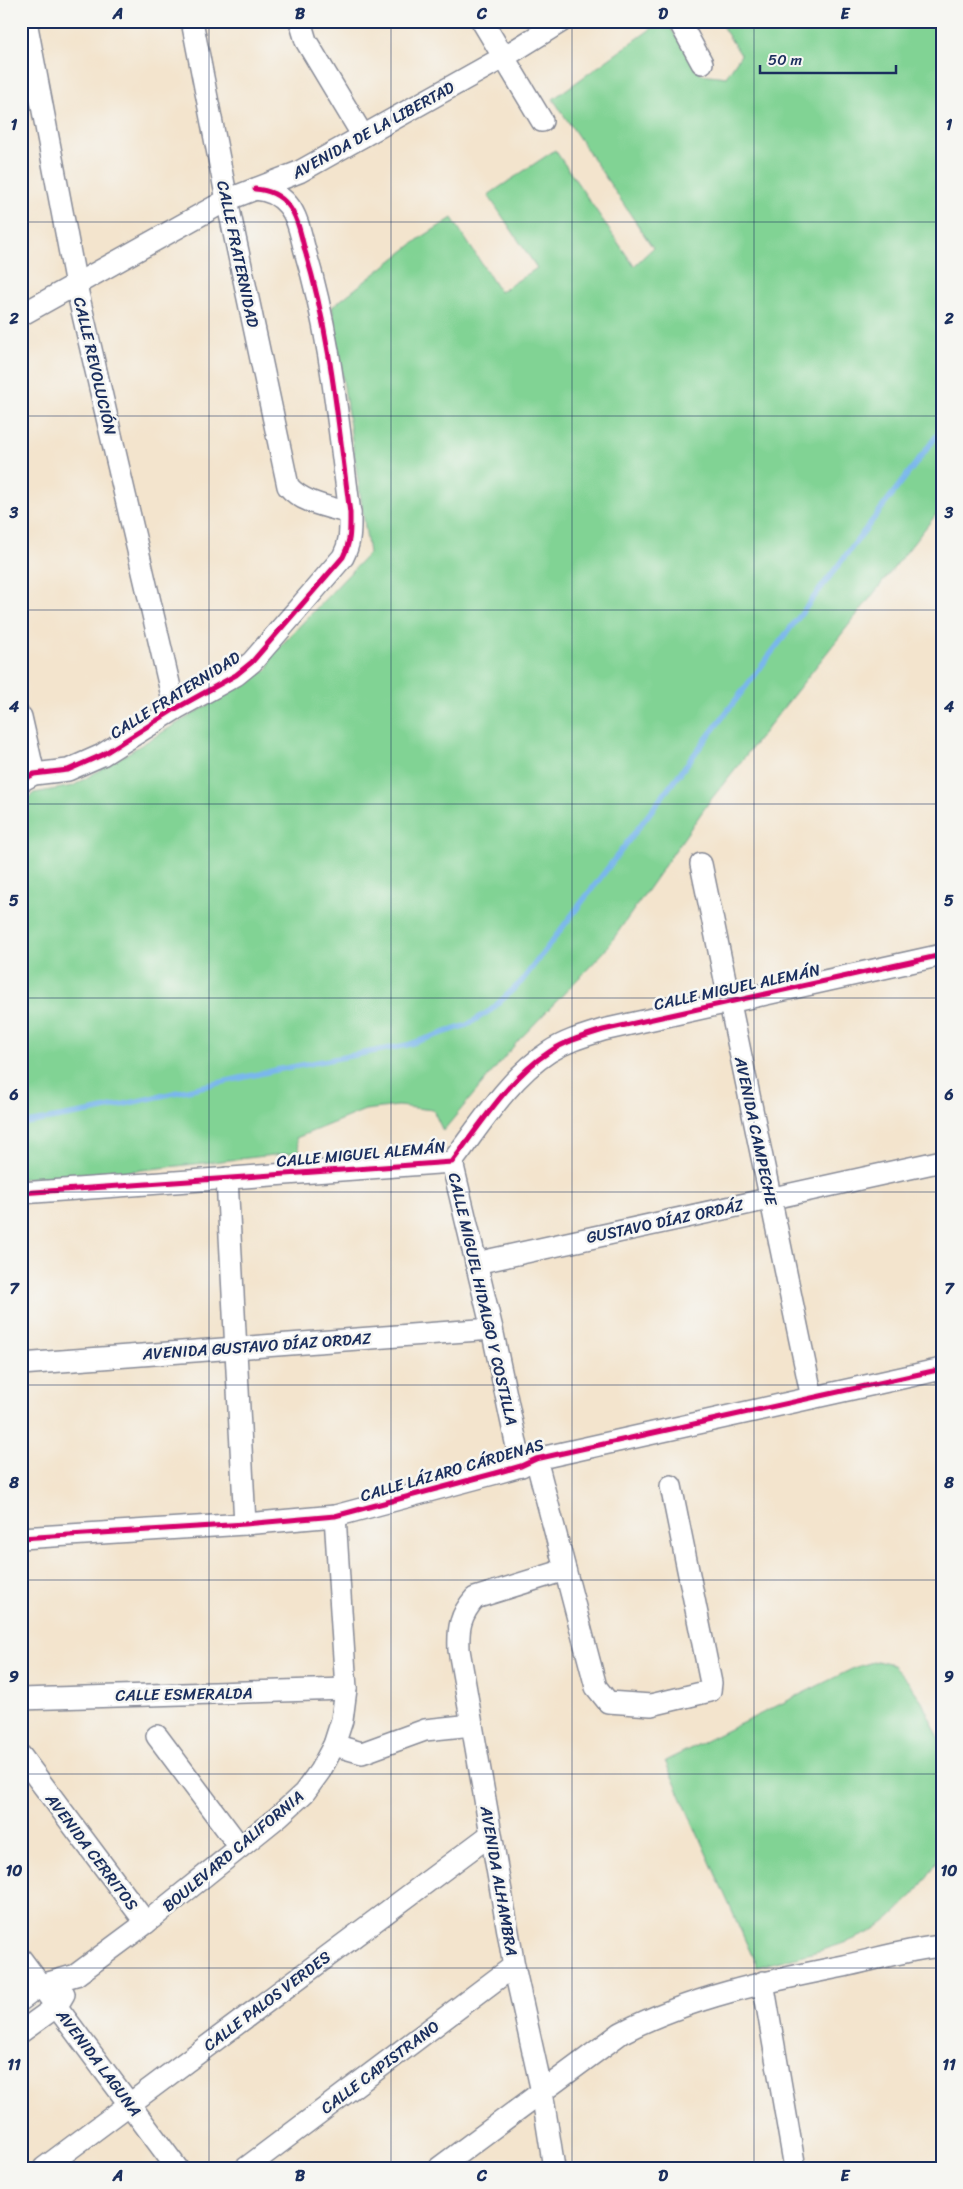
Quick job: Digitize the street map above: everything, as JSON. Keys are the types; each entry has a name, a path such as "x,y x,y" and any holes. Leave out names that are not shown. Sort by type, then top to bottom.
{"street":[{"name":"CALLE REVOLUCIÓN","path":"26,21 76,285 175,709"},
{"name":"CALLE FRATERNIDAD","path":"192,21 227,200 288,486 294,494 303,498 350,513"},
{"path":"300,21 306,41 363,136"},
{"path":"482,21 542,121"},
{"name":"AVENIDA DE LA LIBERTAD","path":"21,315 227,200 299,172 504,58 562,21"},
{"path":"679,21 702,63"},
{"name":"CALLE FRATERNIDAD","path":"28,777 68,770 84,764 236,675 252,662 343,557 348,547 350,513 328,350 314,278 296,220 289,205 278,196 266,190 255,189"},
{"path":"21,717 28,777"},
{"name":"AVENIDA CAMPECHE","path":"701,864 812,1398"},
{"name":"CALLE MIGUEL ALEMÁN","path":"21,1193 452,1162 518,1077 549,1052 573,1040 603,1030 942,955"},
{"name":"GUSTAVO DÍAZ ORDÁZ","path":"476,1262 942,1161"},
{"name":"CALLE MIGUEL HIDALGO Y COSTILLA","path":"452,1162 492,1329 528,1462 565,1570 596,1687 608,1702 651,1705 710,1691 711,1683 671,1486"},
{"path":"227,1178 245,1524"},
{"name":"AVENIDA GUSTAVO DÍAZ ORDAZ","path":"21,1364 492,1329"},
{"name":"CALLE LÁZARO CÁRDENAS","path":"21,1538 245,1524 335,1516 528,1462 942,1369"},
{"name":"BOULEVARD CALIFORNIA","path":"21,2000 41,1985 76,1975 146,1923 304,1793 320,1771 334,1746 342,1720 346,1690 335,1516"},
{"name":"AVENIDA ALHAMBRA","path":"554,2168 542,2092 514,1966 490,1835 458,1633 460,1619 466,1608 475,1598 565,1570"},
{"name":"CALLE ESMERALDA","path":"21,1700 346,1690"},
{"path":"334,1746 362,1753 425,1730 472,1725"},
{"path":"156,1736 240,1847"},
{"name":"AVENIDA CERRITOS","path":"21,1756 146,1923"},
{"name":"CALLE PALOS VERDES","path":"44,2168 490,1835"},
{"path":"439,2168 621,2033 645,2020 764,1982 942,1946"},
{"name":"AVENIDA LAGUNA","path":"21,1959 177,2168"},
{"name":"CALLE CAPISTRANO","path":"246,2168 514,1966"},
{"name":"BOULEVARD CALIFORNIA","path":"21,2032 57,2006 76,1975"},
{"path":"764,1982 795,2168"}],"green space":[{"path":"662,21 666,21 701,74 726,77 741,55 722,26 729,21 942,21 942,507 709,802 604,952 518,1041 443,1131 433,1110 398,1106 365,1110 296,1138 300,1152 98,1175 21,1179 21,804 34,793 73,786 268,669 272,655 369,553 332,307 419,239 452,218 500,292 537,268 488,195 555,150 634,266 653,248 553,99"},
{"path":"877,1661 893,1665 906,1679 922,1701 941,1743 942,1850 930,1873 921,1885 899,1909 877,1928 853,1940 757,1967 665,1761 856,1667"}],"waterway":[{"path":"21,1124 94,1111 276,1070 407,1045 467,1025 491,1010 521,982 942,429"}],"cycle path":[{"path":"21,781 34,774 68,770 102,755 175,709 236,675 252,662 346,552 350,536 350,513 328,348 314,283 299,227 291,210 285,201 277,196 255,189"},
{"path":"21,1193 452,1162 496,1102 521,1075 549,1052 569,1042 603,1030 942,955"},
{"path":"21,1538 245,1524 335,1516 521,1466 536,1459 942,1369"}]}
